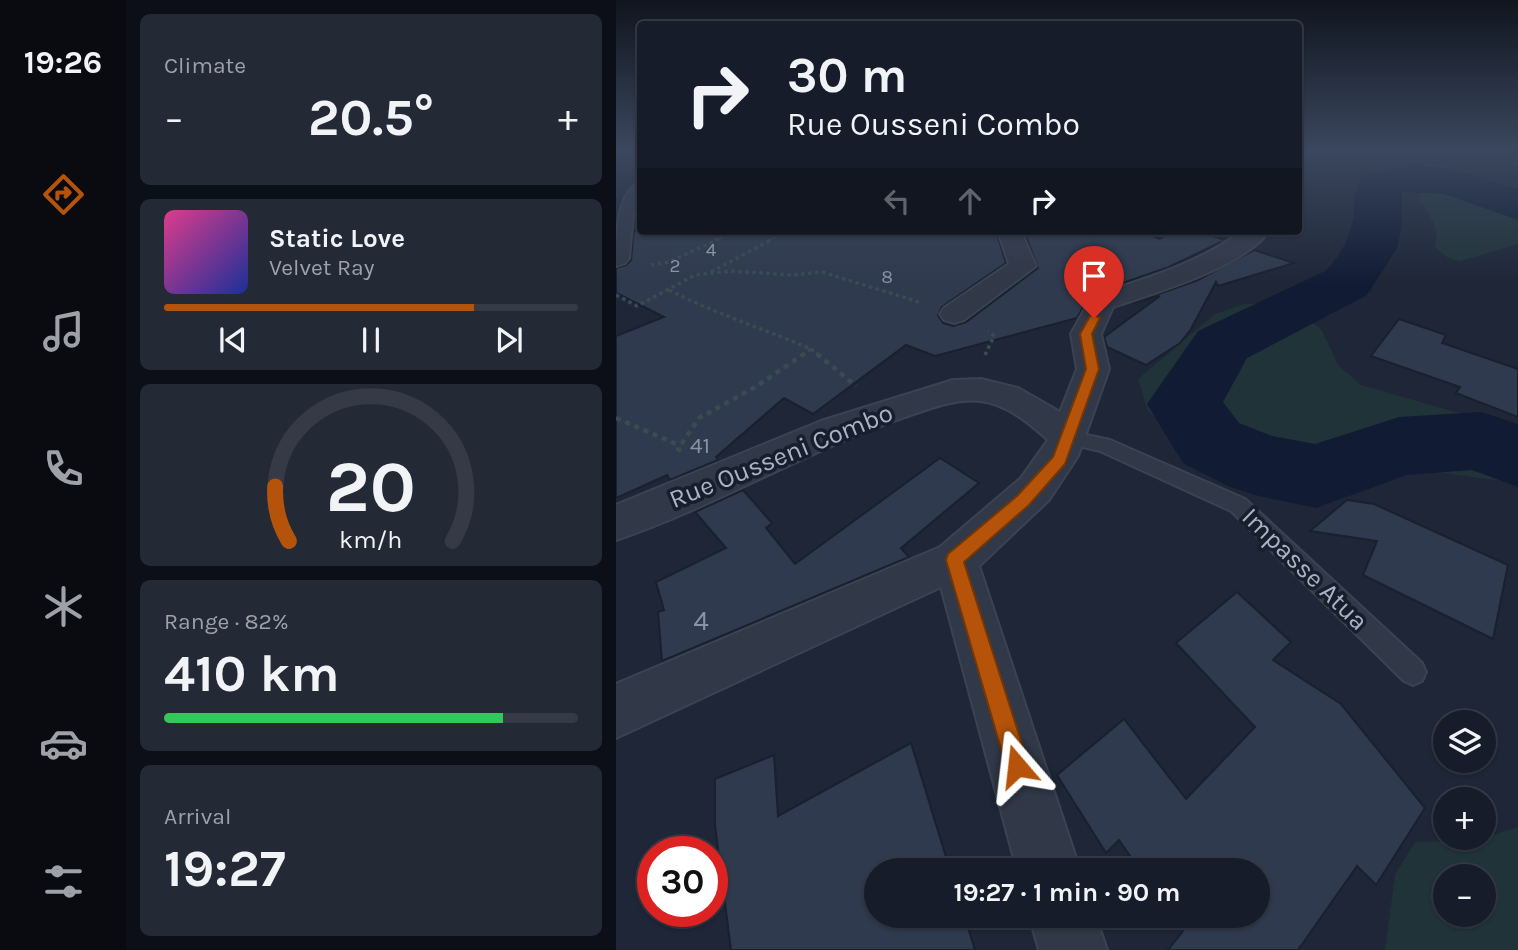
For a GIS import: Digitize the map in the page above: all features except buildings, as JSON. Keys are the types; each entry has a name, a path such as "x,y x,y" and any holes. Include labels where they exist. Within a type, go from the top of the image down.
{"street":[{"path":"616,258 622,214 635,195"},
{"path":"954,314 1023,266 1010,235"},
{"path":"616,711 955,560 1023,500 1060,460 1093,369 1086,334 1102,302 1177,276 1232,250 1251,235"},
{"name":"Rue Ousseni Combo","path":"616,523 865,416 953,390 985,390 1020,400 1036,409 1068,437"},
{"path":"955,560 1045,858"},
{"path":"1066,928 1073,950"}],"lane":[{"name":"Impasse Atua","path":"1068,437 1104,445 1238,505 1413,672"}],"path":[{"path":"642,267 668,262 726,235"},
{"path":"709,274 780,235"},
{"path":"616,295 636,306 700,273 764,271 806,276 822,272 975,321 994,336 971,389"},
{"path":"668,290 704,309 733,316 811,349 757,386 699,418 678,449 682,452 677,461"},
{"path":"616,418 681,446"}],"green space":[{"path":"1420,195 1511,195 1518,199 1518,244 1460,261 1448,258 1435,247 1435,228 1419,200"},
{"path":"1277,303 1300,313 1322,330 1338,365 1361,385 1518,430 1518,483 1300,454 1188,444 1148,411 1138,379 1215,314 1244,304"},
{"path":"1518,827 1518,950 1385,950 1395,875 1415,842 1433,841 1433,850 1496,850 1496,834"}],"waterway":[{"path":"1379,195 1377,226 1371,248 1346,283 1221,345 1184,404 1211,443 1259,465 1316,476 1399,446 1481,441 1518,457"},
{"path":"1491,195 1518,206"}],"route":[{"path":"1017,766 955,560 1023,500 1060,460 1093,369 1086,334 1094,318"}]}
